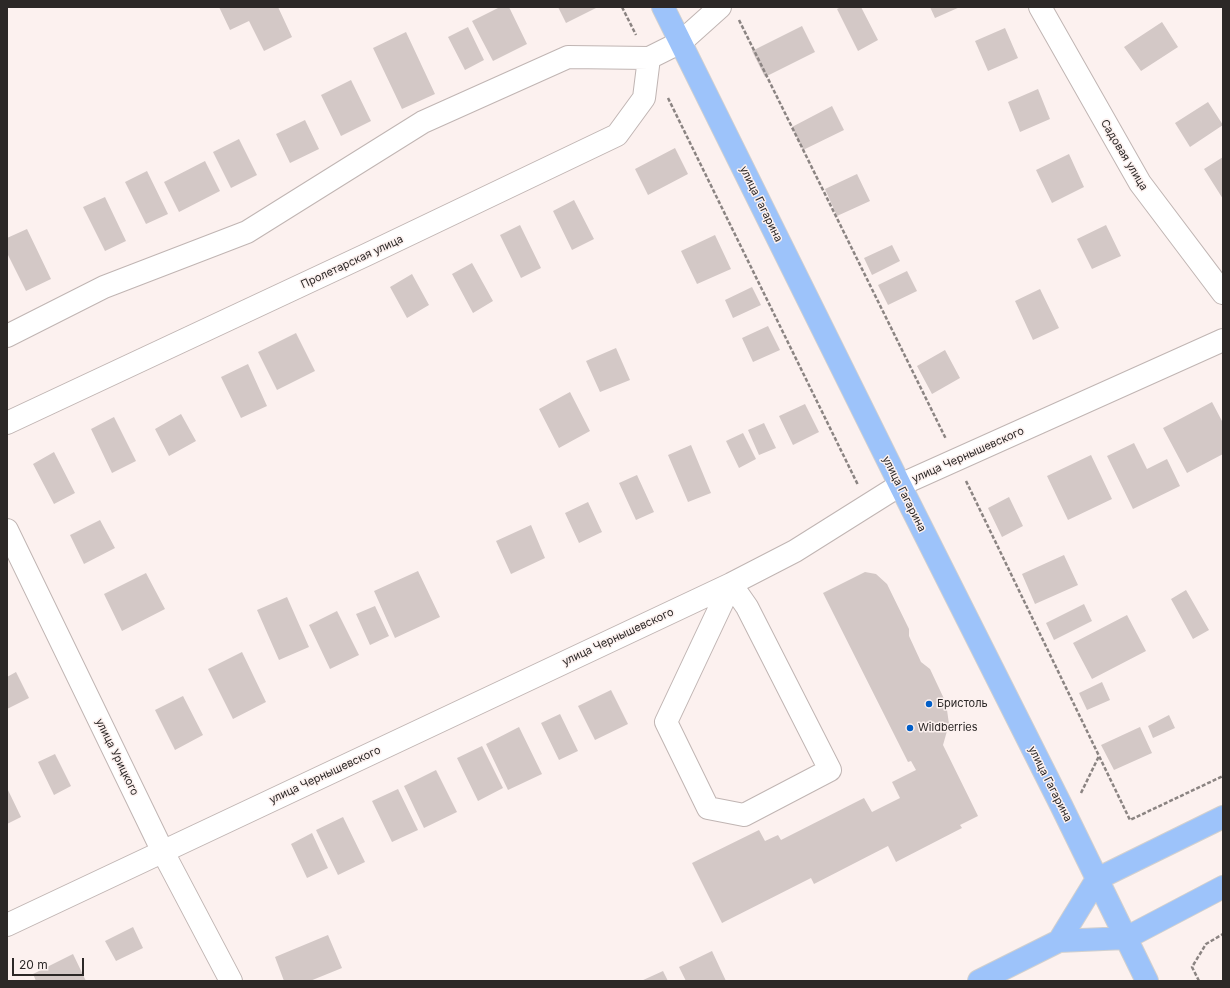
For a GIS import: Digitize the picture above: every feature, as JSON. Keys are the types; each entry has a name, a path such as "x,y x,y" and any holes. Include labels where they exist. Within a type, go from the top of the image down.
{"main road":[{"name":"улица Гагарина","path":"663,7 1147,981"},
{"path":"1059,941 1097,879 1223,817"},
{"path":"979,981 1059,941 1126,938 1223,887"}],"street":[{"name":"Садовая улица","path":"1040,7 1140,183 1223,293"},
{"path":"7,336 104,287 247,232 423,122 568,57 649,58 681,42 728,11"},
{"name":"Пролетарская улица","path":"7,423 360,258 616,136 644,98 649,58"},
{"name":"улица Чернышевского","path":"7,925 731,584 795,551 867,505 900,486 1223,340"},
{"name":"улица Урицкого","path":"7,530 163,852 231,981"},
{"path":"731,584 747,607 830,770 744,815 708,808 666,722 731,584"}],"path":[{"path":"622,7 649,58"},
{"path":"728,11 956,460 1130,820 1223,776"},
{"path":"666,93 867,505"},
{"path":"1080,795 1100,756"},
{"path":"1199,981 1192,967 1206,944 1223,934"}],"building":[{"path":"219,7 278,7 292,37 264,51 249,21 230,30"},
{"path":"500,7 509,7 527,44 493,61 472,21"},
{"path":"558,7 598,7 566,23"},
{"path":"841,7 861,7 878,40 858,51 837,9"},
{"path":"930,7 960,7 935,18"},
{"path":"1162,22 1178,47 1141,71 1124,47"},
{"path":"802,26 815,52 765,77 752,51"},
{"path":"468,27 484,60 465,70 448,37"},
{"path":"1005,28 1018,58 988,71 975,41"},
{"path":"406,32 435,94 402,109 373,48"},
{"path":"351,80 371,121 341,136 321,95"},
{"path":"1038,89 1050,119 1020,132 1008,102"},
{"path":"1208,102 1223,125 1190,147 1175,123"},
{"path":"832,106 844,130 803,150 792,127"},
{"path":"305,120 319,149 290,163 276,134"},
{"path":"239,139 257,175 231,188 213,152"},
{"path":"675,148 688,174 648,195 635,169"},
{"path":"1069,154 1084,187 1052,203 1036,170"},
{"path":"1223,157 1223,199 1204,169"},
{"path":"205,161 220,191 179,212 164,182"},
{"path":"147,171 168,214 146,224 125,182"},
{"path":"857,174 870,201 837,216 825,189"},
{"path":"105,197 126,241 105,251 83,207"},
{"path":"574,200 594,239 572,250 553,211"},
{"path":"520,225 541,268 521,278 500,235"},
{"path":"1106,225 1121,256 1092,269 1077,239"},
{"path":"27,229 51,279 26,291 7,253 7,238"},
{"path":"715,235 731,269 697,284 681,251"},
{"path":"892,245 900,261 872,275 864,258"},
{"path":"472,263 493,301 473,313 452,274"},
{"path":"907,271 917,291 888,305 878,285"},
{"path":"412,274 429,305 407,318 390,287"},
{"path":"752,287 761,305 733,318 725,300"},
{"path":"1040,289 1059,328 1033,340 1015,301"},
{"path":"768,326 780,350 753,362 742,338"},
{"path":"296,333 315,371 277,390 258,352"},
{"path":"616,348 630,380 600,392 586,361"},
{"path":"945,350 960,378 932,394 917,366"},
{"path":"248,364 267,406 241,418 221,377"},
{"path":"570,392 590,431 559,448 539,409"},
{"path":"1212,402 1223,423 1223,454 1187,473 1163,428"},
{"path":"805,404 819,432 793,445 779,416"},
{"path":"181,414 196,441 169,456 155,429"},
{"path":"114,417 136,461 112,473 91,429"},
{"path":"764,423 776,448 759,455 748,430"},
{"path":"743,433 756,459 739,468 726,441"},
{"path":"1134,443 1147,469 1167,459 1180,486 1133,509 1107,456"},
{"path":"691,445 711,493 688,502 668,455"},
{"path":"54,452 75,493 54,504 33,464"},
{"path":"1091,455 1112,499 1068,520 1047,476"},
{"path":"637,475 654,512 636,520 619,483"},
{"path":"1009,497 1023,526 1002,537 988,508"},
{"path":"588,502 602,532 579,543 565,513"},
{"path":"100,520 115,548 84,564 70,535"},
{"path":"531,525 545,558 511,574 496,541"},
{"path":"1064,555 1078,585 1035,604 1022,574"},
{"path":"418,571 440,617 395,638 374,591"},
{"path":"865,572 876,574 887,584 909,629 909,636 921,662 930,669 946,703 949,724 943,745 978,816 960,825 962,828 896,862 888,846 814,884 811,878 722,923 692,863 759,830 765,841 778,835 781,840 864,798 872,812 900,798 892,782 916,770 911,761 908,762 823,593"},
{"path":"146,573 165,609 122,631 104,594"},
{"path":"1186,590 1209,630 1193,639 1171,599"},
{"path":"287,597 309,647 279,660 257,610"},
{"path":"1084,604 1092,621 1054,640 1046,623"},
{"path":"375,606 389,636 370,645 356,614"},
{"path":"337,611 359,655 330,669 309,625"},
{"path":"1127,615 1146,651 1092,679 1073,643"},
{"path":"242,652 266,702 233,719 208,669"},
{"path":"16,672 29,698 7,709 7,677"},
{"path":"1102,682 1110,700 1087,710 1079,693"},
{"path":"611,690 628,724 595,740 578,706"},
{"path":"183,696 203,735 175,750 155,710"},
{"path":"560,714 578,751 559,760 541,723"},
{"path":"1169,715 1175,728 1153,738 1148,726"},
{"path":"519,727 542,774 508,790 486,744"},
{"path":"1140,727 1152,753 1114,770 1101,745"},
{"path":"482,746 503,788 478,801 457,758"},
{"path":"55,754 71,786 54,795 38,762"},
{"path":"436,770 457,812 424,828 404,786"},
{"path":"7,788 21,817 7,824"},
{"path":"398,789 418,830 392,842 372,801"},
{"path":"343,817 365,862 338,875 316,830"},
{"path":"312,833 328,868 307,878 291,844"},
{"path":"133,927 143,948 116,961 105,941"},
{"path":"328,935 342,968 310,981 284,981 275,957"},
{"path":"712,951 726,981 686,981 679,967"},
{"path":"73,954 86,981 36,981 33,974"},
{"path":"663,971 668,981 641,981"}],"place":[{"name":"Бристоль","path":"929,704"},
{"name":"Wildberries","path":"910,728"}]}
